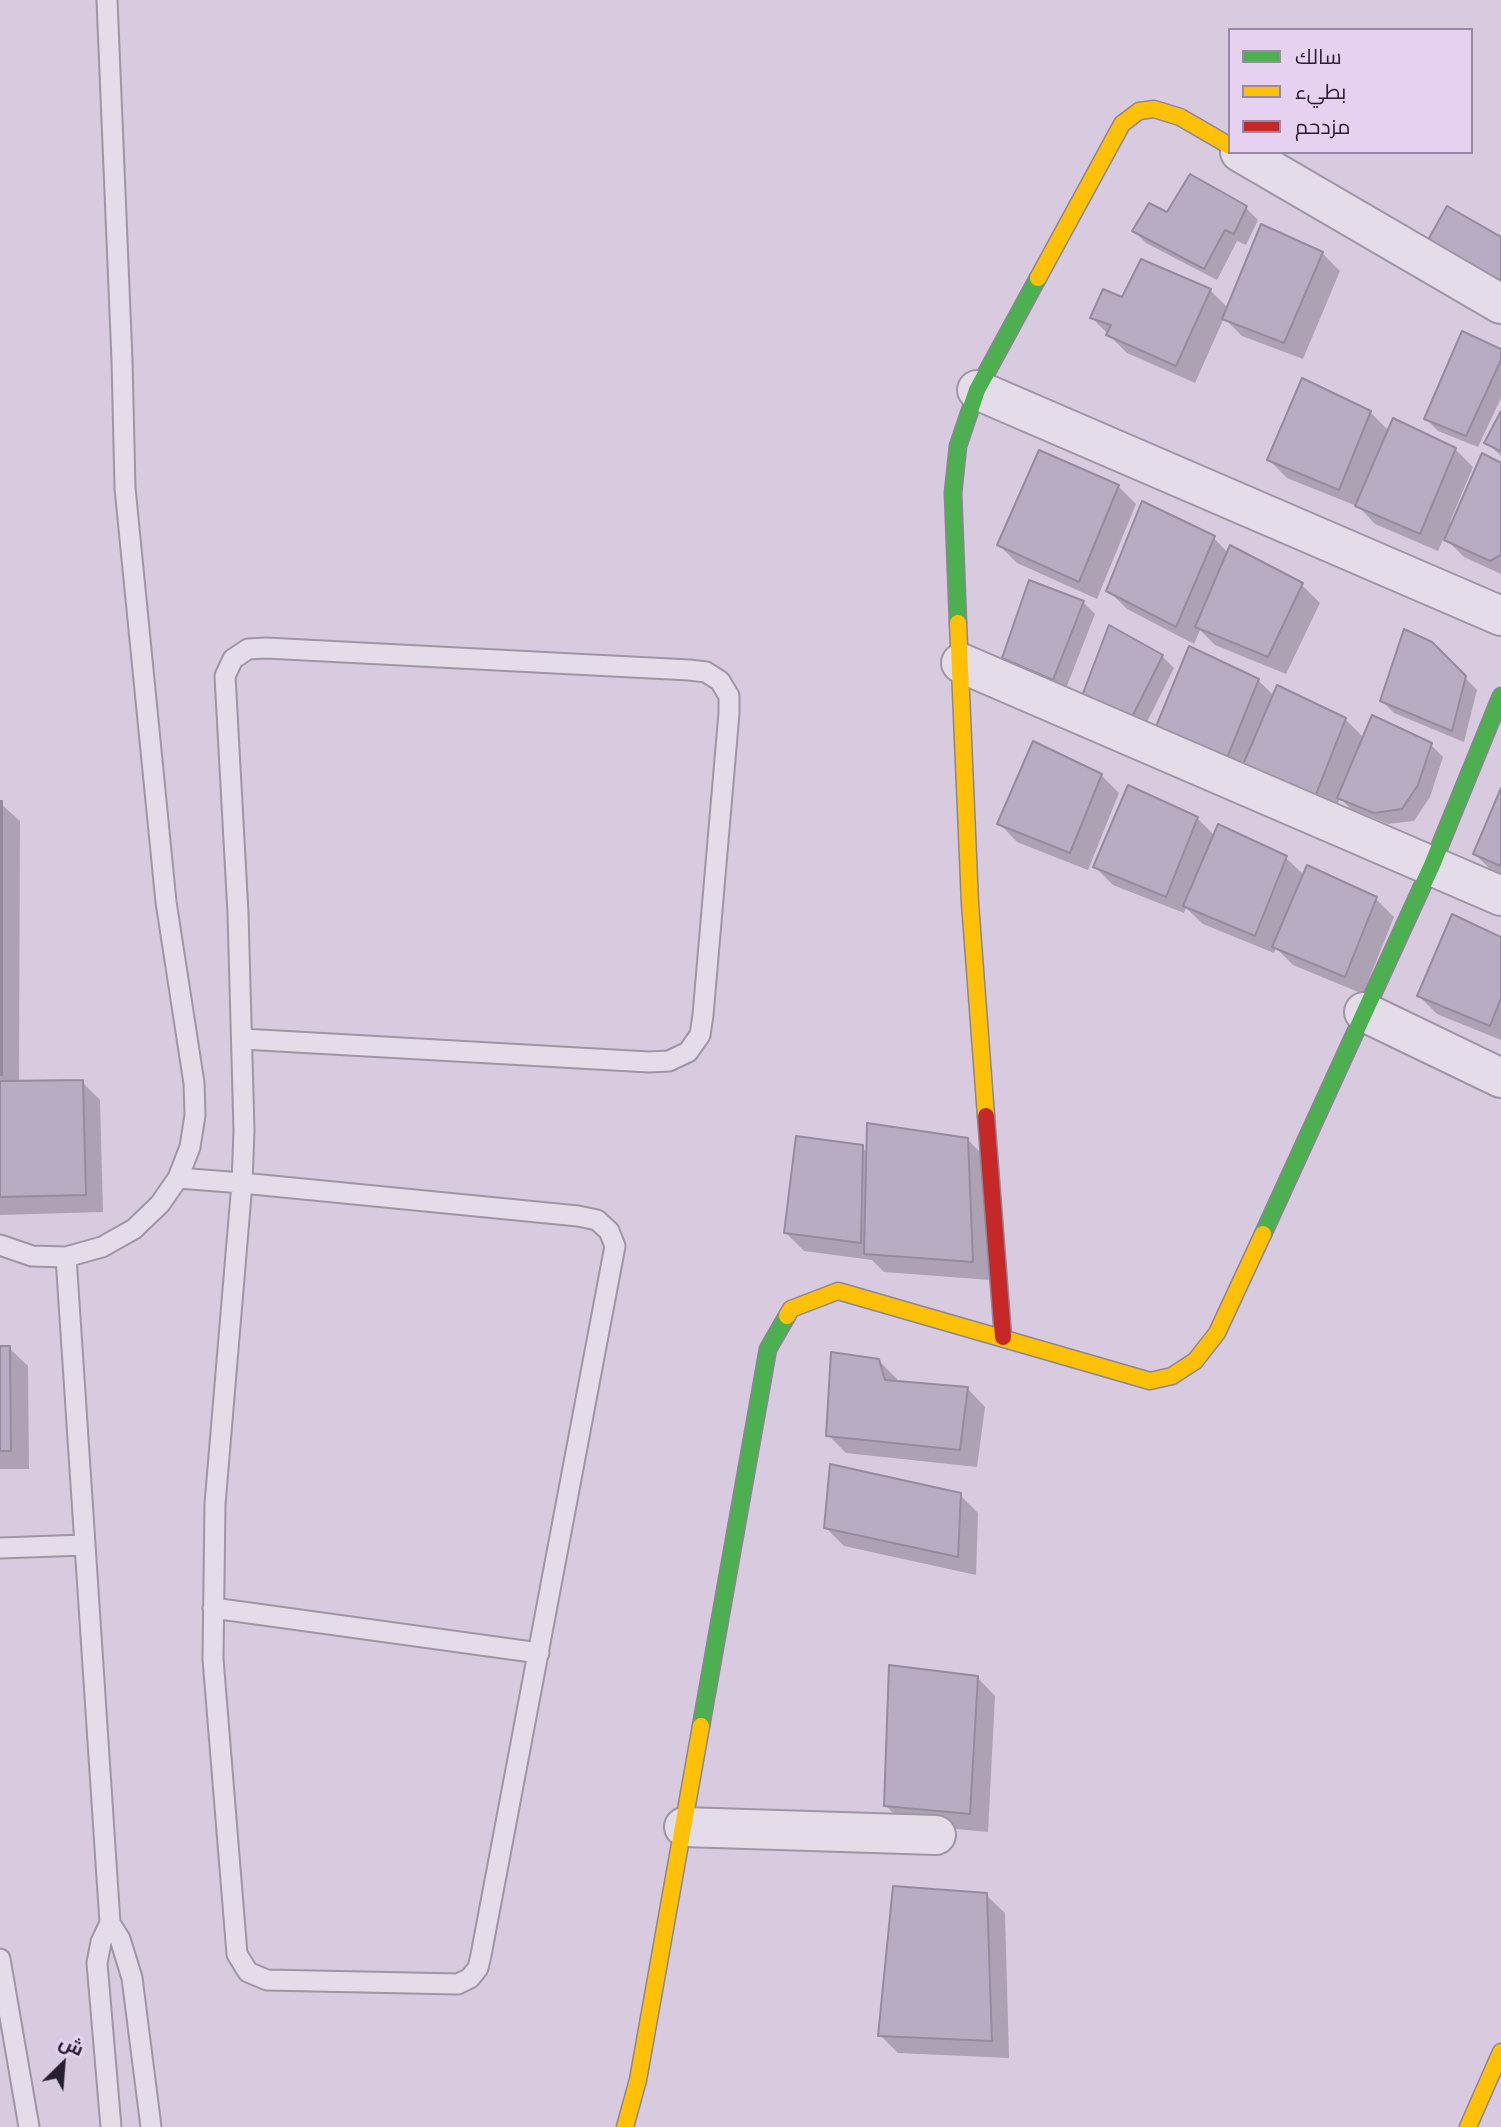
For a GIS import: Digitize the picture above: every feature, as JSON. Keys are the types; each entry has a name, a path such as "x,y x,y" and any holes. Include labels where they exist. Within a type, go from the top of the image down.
{"street":[{"path":"1003,1337 970,903 953,493 958,446 977,390 1122,124 1139,111 1154,109 1180,117 1228,145"},
{"path":"1243,154 1501,304"},
{"path":"977,390 1501,616"},
{"path":"961,663 1501,896"},
{"path":"625,2127 638,2080 768,1349 791,1309 838,1291 1150,1381 1172,1376 1195,1361 1217,1333 1432,865 1501,696"},
{"path":"1364,1012 1501,1078"},
{"path":"684,1827 936,1835"},
{"path":"1468,2127 1501,2052"}],"lane":[{"path":"0,1245 32,1256 66,1257 102,1247 134,1229 160,1204 178,1178 190,1147 195,1115 194,1083 166,902 125,488 122,346 107,0"},
{"path":"178,1178 242,1183 578,1216 597,1220 609,1231 615,1246 481,1955 478,1968 470,1978 458,1984 267,1980 248,1972 237,1954 213,1659 215,1504 242,1183 244,1119 243,1039 225,676 233,659 248,649 266,648 706,671 720,681 729,696 729,713 703,1015 700,1035 688,1052 670,1061 649,1062 243,1039"},
{"path":"66,1257 110,1923 124,1949 132,1978 151,2127"},
{"path":"0,1548 85,1545"},
{"path":"213,1608 539,1653"},
{"path":"110,1923 101,1942 97,1964 111,2127"},
{"path":"0,1959 29,2127"},
{"path":"0,2071 21,2079"}],"building":[{"path":"1190,174 1247,206 1234,234 1225,230 1204,269 1132,231 1149,203 1167,212"},
{"path":"1447,206 1501,237 1501,277 1497,288 1424,247"},
{"path":"1261,224 1323,252 1284,343 1222,319"},
{"path":"1141,259 1211,289 1176,366 1106,335 1111,325 1090,318 1103,289 1122,297"},
{"path":"1462,331 1501,349 1501,360 1466,436 1424,419"},
{"path":"1302,378 1371,411 1339,490 1267,460"},
{"path":"1501,411 1501,451 1484,443"},
{"path":"1393,418 1456,448 1420,534 1355,506"},
{"path":"1039,450 1119,485 1079,582 997,545"},
{"path":"1482,453 1501,463 1501,555 1490,561 1444,540"},
{"path":"1142,501 1215,536 1176,627 1106,591"},
{"path":"1230,545 1303,583 1268,657 1195,627"},
{"path":"1029,580 1084,601 1053,680 1002,658"},
{"path":"1109,625 1163,655 1130,721 1080,701"},
{"path":"1404,629 1432,642 1466,676 1452,731 1380,701"},
{"path":"1189,646 1259,679 1227,758 1155,729"},
{"path":"1277,685 1346,718 1315,797 1242,767"},
{"path":"1372,715 1432,743 1418,785 1402,809 1374,813 1337,798"},
{"path":"1033,741 1102,774 1070,853 997,824"},
{"path":"1128,785 1198,817 1166,897 1093,867"},
{"path":"1501,788 1501,866 1473,854"},
{"path":"2,801 2,1075 0,1075"},
{"path":"1218,824 1287,856 1255,936 1183,906"},
{"path":"1307,865 1377,897 1345,977 1272,947"},
{"path":"1452,914 1501,937 1501,998 1490,1026 1417,996"},
{"path":"83,1080 86,1195 0,1197 0,1081"},
{"path":"867,1123 968,1138 973,1262 864,1254"},
{"path":"796,1136 863,1145 861,1243 784,1233"},
{"path":"0,1346 10,1346 11,1451 0,1451"},
{"path":"831,1352 879,1359 885,1380 968,1387 960,1450 826,1436"},
{"path":"830,1464 961,1493 958,1557 824,1528"},
{"path":"889,1665 978,1676 970,1814 884,1806"},
{"path":"893,1886 987,1893 992,2041 878,2036"}],"traffic: fast":[{"path":"958,623 953,493 958,446 977,390 1038,278"},
{"path":"1263,1234 1432,865 1501,696"},
{"path":"701,1726 768,1349 787,1316"}],"traffic: slow":[{"path":"1038,278 1122,124 1139,111 1154,109 1180,117 1228,145"},
{"path":"958,623 970,903 986,1116"},
{"path":"787,1316 791,1309 838,1291 1150,1381 1172,1376 1195,1361 1217,1333 1263,1234"},
{"path":"625,2127 638,2080 701,1726"},
{"path":"1468,2127 1501,2052"}],"traffic: jam":[{"path":"986,1116 1003,1337"}]}
